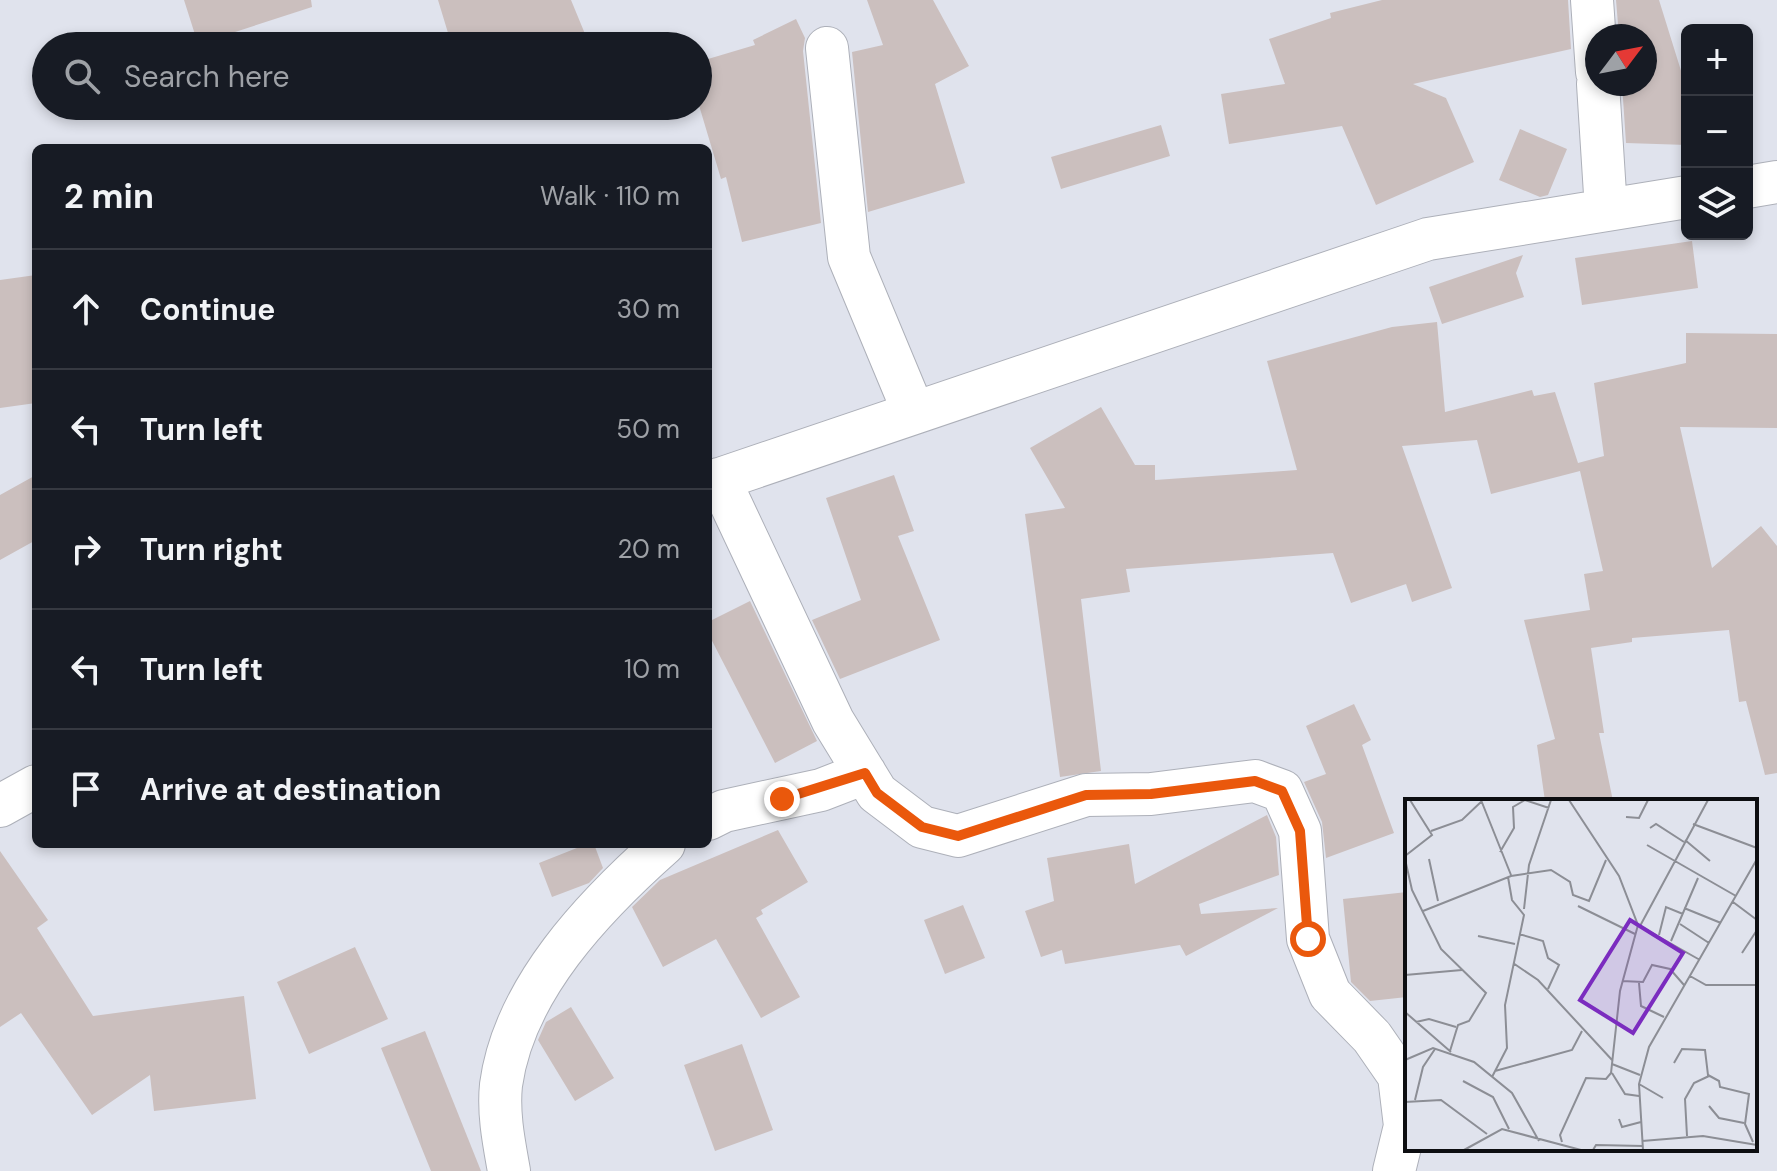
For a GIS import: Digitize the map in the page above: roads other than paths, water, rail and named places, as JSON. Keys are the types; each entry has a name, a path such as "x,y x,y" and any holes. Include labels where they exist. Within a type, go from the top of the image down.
{"street":[{"path":"1592,0 1594,24"},
{"path":"827,48 849,257 914,413"},
{"path":"1599,96 1606,210"},
{"path":"1753,186 1777,182"},
{"path":"1394,1171 1405,1126 1399,1076 1372,1037 1330,994 1308,939 1300,831 1282,791 1255,781 1151,794 1086,795 958,836 922,827 877,793 833,721 713,481 1428,239 1681,198"},
{"path":"712,817 724,811 821,790 865,773"},
{"path":"0,806 32,788"},
{"path":"509,1171 502,1131 501,1087 513,1034 536,987 628,876 660,848"}]}
